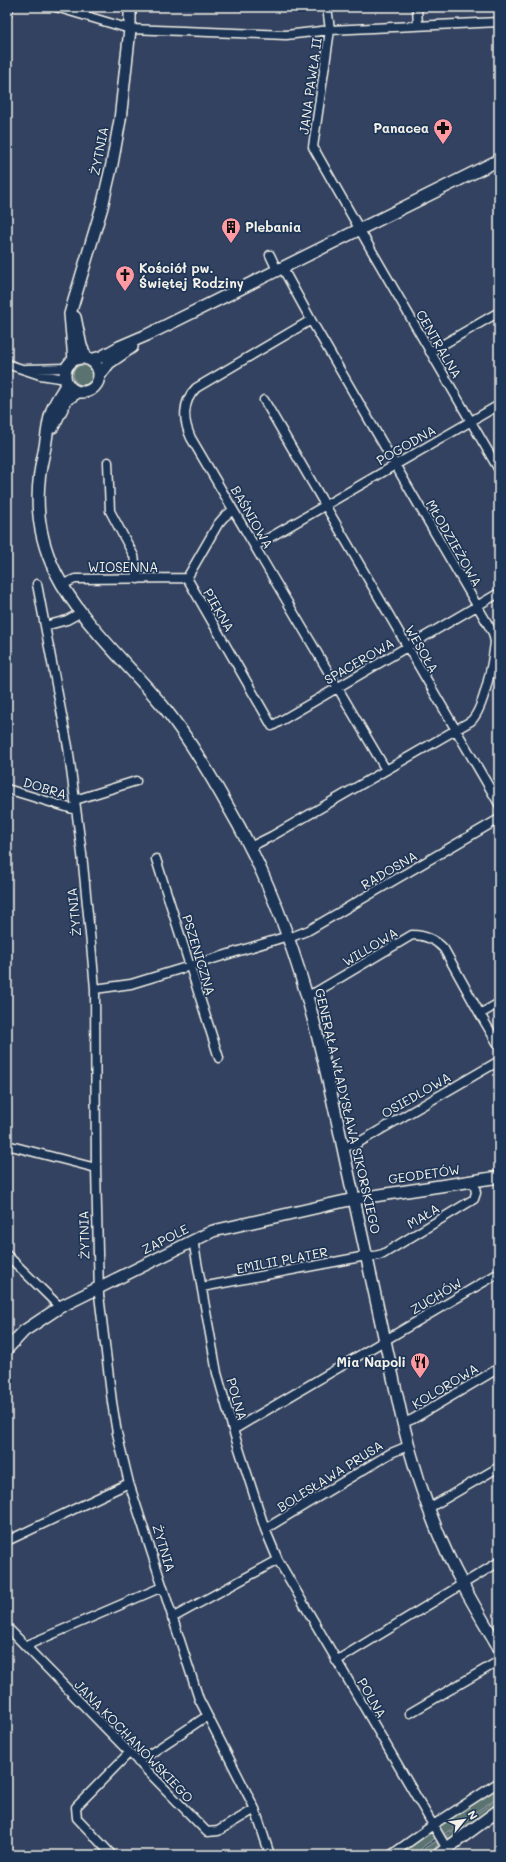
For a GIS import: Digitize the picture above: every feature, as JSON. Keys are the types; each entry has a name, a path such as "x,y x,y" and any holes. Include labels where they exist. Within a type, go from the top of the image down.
{"street":[{"path":"7,14 9,7"},
{"path":"56,7 130,29 286,36 330,30 499,22"},
{"name":"ŻYTNIA","path":"68,373 69,320 71,308 102,207 120,120 130,29 130,7"},
{"name":"JANA PAWŁA II","path":"327,7 330,30 314,147 359,229"},
{"path":"417,7 418,26"},
{"path":"7,364 40,375 68,373 89,359 101,358 120,346 147,335 279,268 499,160"},
{"name":"CENTRALNA","path":"359,229 499,470"},
{"name":"MŁODZIEŻOWA","path":"250,847 272,836 471,721 480,710 495,646 493,633 477,605 311,320 270,255"},
{"name":"ŻYTNIA","path":"75,297 76,323 81,346 89,359"},
{"path":"430,352 499,312"},
{"name":"BAŚNIOWA","path":"311,320 203,383 193,391 188,400 185,417 189,434 386,770"},
{"path":"68,373 78,392 88,392 97,385 100,375 109,362 147,335"},
{"path":"89,359 97,366 100,375"},
{"name":"GENERAŁA WŁADYSŁAWA SIKORSKIEGO","path":"68,373 52,410 38,478 38,517 49,560 61,585 80,613 170,715 216,786 250,847 289,937 308,995 320,1039 408,1446 428,1508 462,1584 499,1648"},
{"name":"GENERAŁA WŁADYSŁAWA SIKORSKIEGO","path":"46,440 66,400 78,392"},
{"path":"264,400 325,505"},
{"name":"POGODNA","path":"255,546 499,405"},
{"path":"108,462 110,511 134,556 138,580"},
{"name":"WESOŁA","path":"325,505 499,804"},
{"path":"187,578 218,524 224,516 233,510"},
{"name":"WIOSENNA","path":"61,585 75,579 138,580 187,578"},
{"name":"PIĘKNA","path":"187,578 272,726"},
{"name":"ŻYTNIA","path":"37,584 61,709 75,800 87,899 95,989 96,1168 99,1288 112,1402 129,1482 199,1699 255,1809 270,1855"},
{"name":"SPACEROWA","path":"272,726 499,593"},
{"path":"45,626 68,620 80,613"},
{"path":"75,800 136,781"},
{"name":"DOBRA","path":"7,789 76,810"},
{"name":"RADOSNA","path":"95,989 130,984 191,967 309,930 499,819"},
{"name":"PSZENICZNA","path":"156,859 219,1058"},
{"name":"WILLOWA","path":"308,995 316,992 412,935 421,935 439,944 444,949 480,1014"},
{"path":"499,1003 480,1014 499,1046"},
{"name":"OSIEDLOWA","path":"343,1147 356,1144 499,1061"},
{"path":"7,1145 96,1168"},
{"name":"GEODETÓW","path":"354,1199 499,1178"},
{"name":"MAŁA","path":"366,1257 383,1254 474,1199 476,1193 474,1181"},
{"name":"ZAPOLE","path":"7,1349 24,1331 60,1307 193,1240 226,1227 354,1199"},
{"name":"POLNA","path":"193,1240 217,1373 233,1430 265,1529 278,1560 432,1825 447,1854"},
{"path":"7,1254 60,1307"},
{"name":"EMILII PLATER","path":"202,1287 366,1257"},
{"name":"ZUCHÓW","path":"233,1430 499,1273"},
{"name":"KOLOROWA","path":"403,1423 413,1419 499,1368"},
{"name":"BOLESŁAWA PRUSA","path":"265,1529 391,1452 408,1446"},
{"path":"428,1508 499,1467"},
{"path":"7,1541 129,1482"},
{"path":"172,1618 278,1560"},
{"path":"336,1661 499,1562"},
{"path":"26,1646 162,1587"},
{"name":"JANA KOCHANOWSKIEGO","path":"7,1627 207,1832 218,1831 255,1809"},
{"path":"410,1713 499,1660"},
{"path":"138,1762 207,1716"},
{"path":"112,1855 77,1818 76,1807 129,1753"},
{"path":"391,1855 432,1825 499,1782"},
{"path":"447,1854 499,1810"},
{"path":"447,1854 499,1818"}],"green space":[{"path":"79,365 87,365 93,371 93,379 87,385 79,385 73,379 73,371"},
{"path":"499,1786 499,1796 443,1835 440,1831 441,1824"},
{"path":"499,1798 499,1808 476,1820 453,1837 448,1838 445,1836"},
{"path":"427,1833 433,1834 436,1838 425,1845 416,1855 397,1855"},
{"path":"437,1841 438,1844 433,1851 425,1855 419,1855 426,1847"}],"place":[{"name":"Panacea","path":"443,145"},
{"name":"Plebania","path":"231,244"},
{"name":"Kościół pw. Świętej Rodziny","path":"125,292"},
{"name":"Mia Napoli","path":"420,1379"}]}
